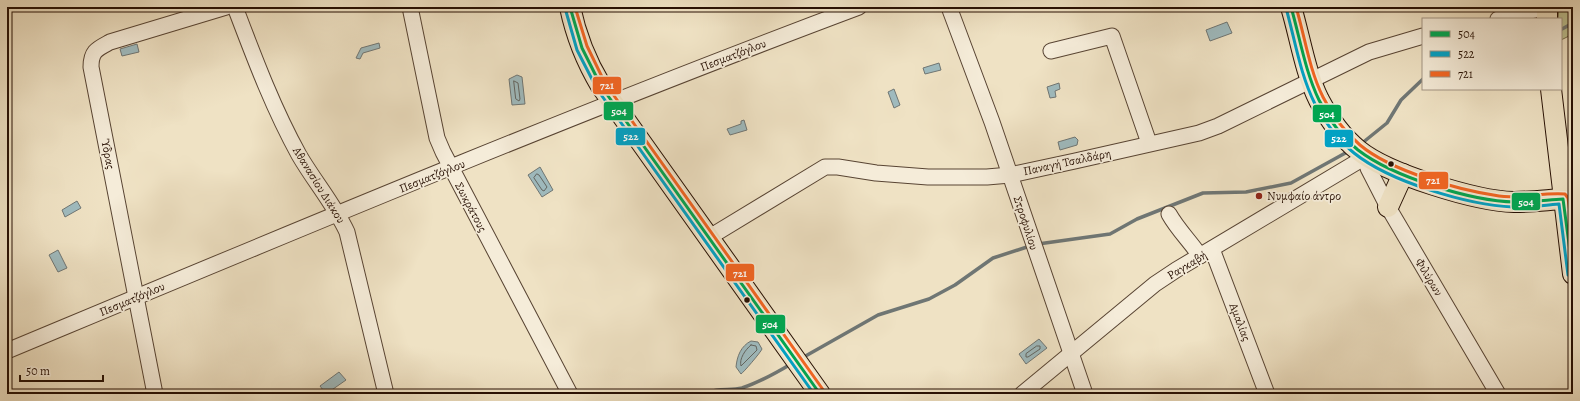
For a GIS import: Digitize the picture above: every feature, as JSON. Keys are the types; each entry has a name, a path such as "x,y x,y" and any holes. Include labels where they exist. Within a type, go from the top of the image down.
{"main road":[{"path":"570,7 577,36 585,56 592,71 612,103 820,394"},
{"path":"1291,7 1311,81 1329,116 1350,143 1366,156 1403,174 1472,196 1515,202 1563,198"},
{"path":"1547,7 1547,18"},
{"path":"1550,90 1573,274"},
{"path":"1388,207 1403,174"}],"street":[{"name":"Ύδρας","path":"155,394 91,67 91,56 97,49 110,42 226,7"},
{"name":"Αθανασίου Διάκου","path":"235,7 269,94 285,128 300,156 338,213 347,232 355,260 386,394"},
{"name":"Σωκράτους","path":"410,7 437,138 450,168 570,394"},
{"name":"Πεσματζόγλου","path":"7,351 338,213 612,103 859,7"},
{"name":"Στροφυλίου","path":"949,7 1010,175 1085,394"},
{"path":"1502,18 1547,7"},
{"path":"1051,51 1112,36 1150,143"},
{"name":"Παναγή Τσαλδάρη","path":"708,238 825,167 838,167 876,173 928,177 987,177 1010,175 1075,161 1199,133 1218,126 1370,52 1422,36"},
{"name":"Φιλύρων","path":"1366,156 1368,168 1388,207 1498,394"},
{"name":"Ραγκαβή","path":"1022,394 1155,284 1366,156"},
{"name":"Αμαλίας","path":"1169,214 1180,233 1206,253 1268,394"}],"green space":[{"path":"1559,7 1573,7 1573,34 1562,40 1562,18 1558,18"}],"water":[{"path":"1227,22 1232,33 1210,41 1206,30"},
{"path":"379,43 380,48 363,53 360,59 356,58 361,48"},
{"path":"137,44 139,52 122,56 120,49"},
{"path":"939,63 941,70 925,74 923,68"},
{"path":"517,75 522,77 525,104 512,105 509,79"},
{"path":"1059,83 1060,89 1055,91 1056,97 1050,98 1047,87"},
{"path":"894,89 900,105 894,108 888,92"},
{"path":"744,120 747,130 730,135 727,129 741,124 741,121"},
{"path":"1075,137 1078,140 1077,145 1060,150 1058,142"},
{"path":"540,167 553,190 542,197 528,175"},
{"path":"77,201 81,208 65,217 62,210"},
{"path":"58,250 67,268 58,272 49,255"},
{"path":"1039,339 1047,348 1026,364 1019,354"},
{"path":"751,341 758,342 762,349 741,374 736,367 737,359 742,349"},
{"path":"339,372 346,380 326,394 320,386"}],"waterway":[{"path":"1562,29 1573,23"},
{"path":"1361,144 1387,123 1401,100 1422,80"},
{"path":"1038,244 1110,234 1137,219 1203,193 1246,192 1291,183 1349,151"},
{"path":"802,358 878,315 929,299 955,285 993,258 1030,246"},
{"path":"705,394 719,390 742,388 768,377 791,364"}],"transit line":[{"name":"504","path":"570,7 582,48 601,86 820,394"},
{"name":"721","path":"575,7 587,46 605,83 824,391"},
{"name":"504","path":"1291,7 1306,66 1314,89 1327,114 1352,145 1373,160 1391,169 1433,186 1455,192 1497,201 1515,202 1563,199 1573,274"},
{"name":"721","path":"1296,7 1314,75 1323,97 1339,123 1360,145 1389,163 1407,171 1464,189 1507,197 1565,194 1568,198 1573,236"},
{"name":"522","path":"565,8 577,50 597,89 814,394"},
{"name":"522","path":"1286,8 1305,81 1310,93 1328,124 1337,137 1348,148 1369,164 1388,173 1408,182 1452,197 1474,202 1513,207 1559,204 1568,275"}],"place":[{"name":"Νυμφαίο άντρο","path":"1259,196"}]}
